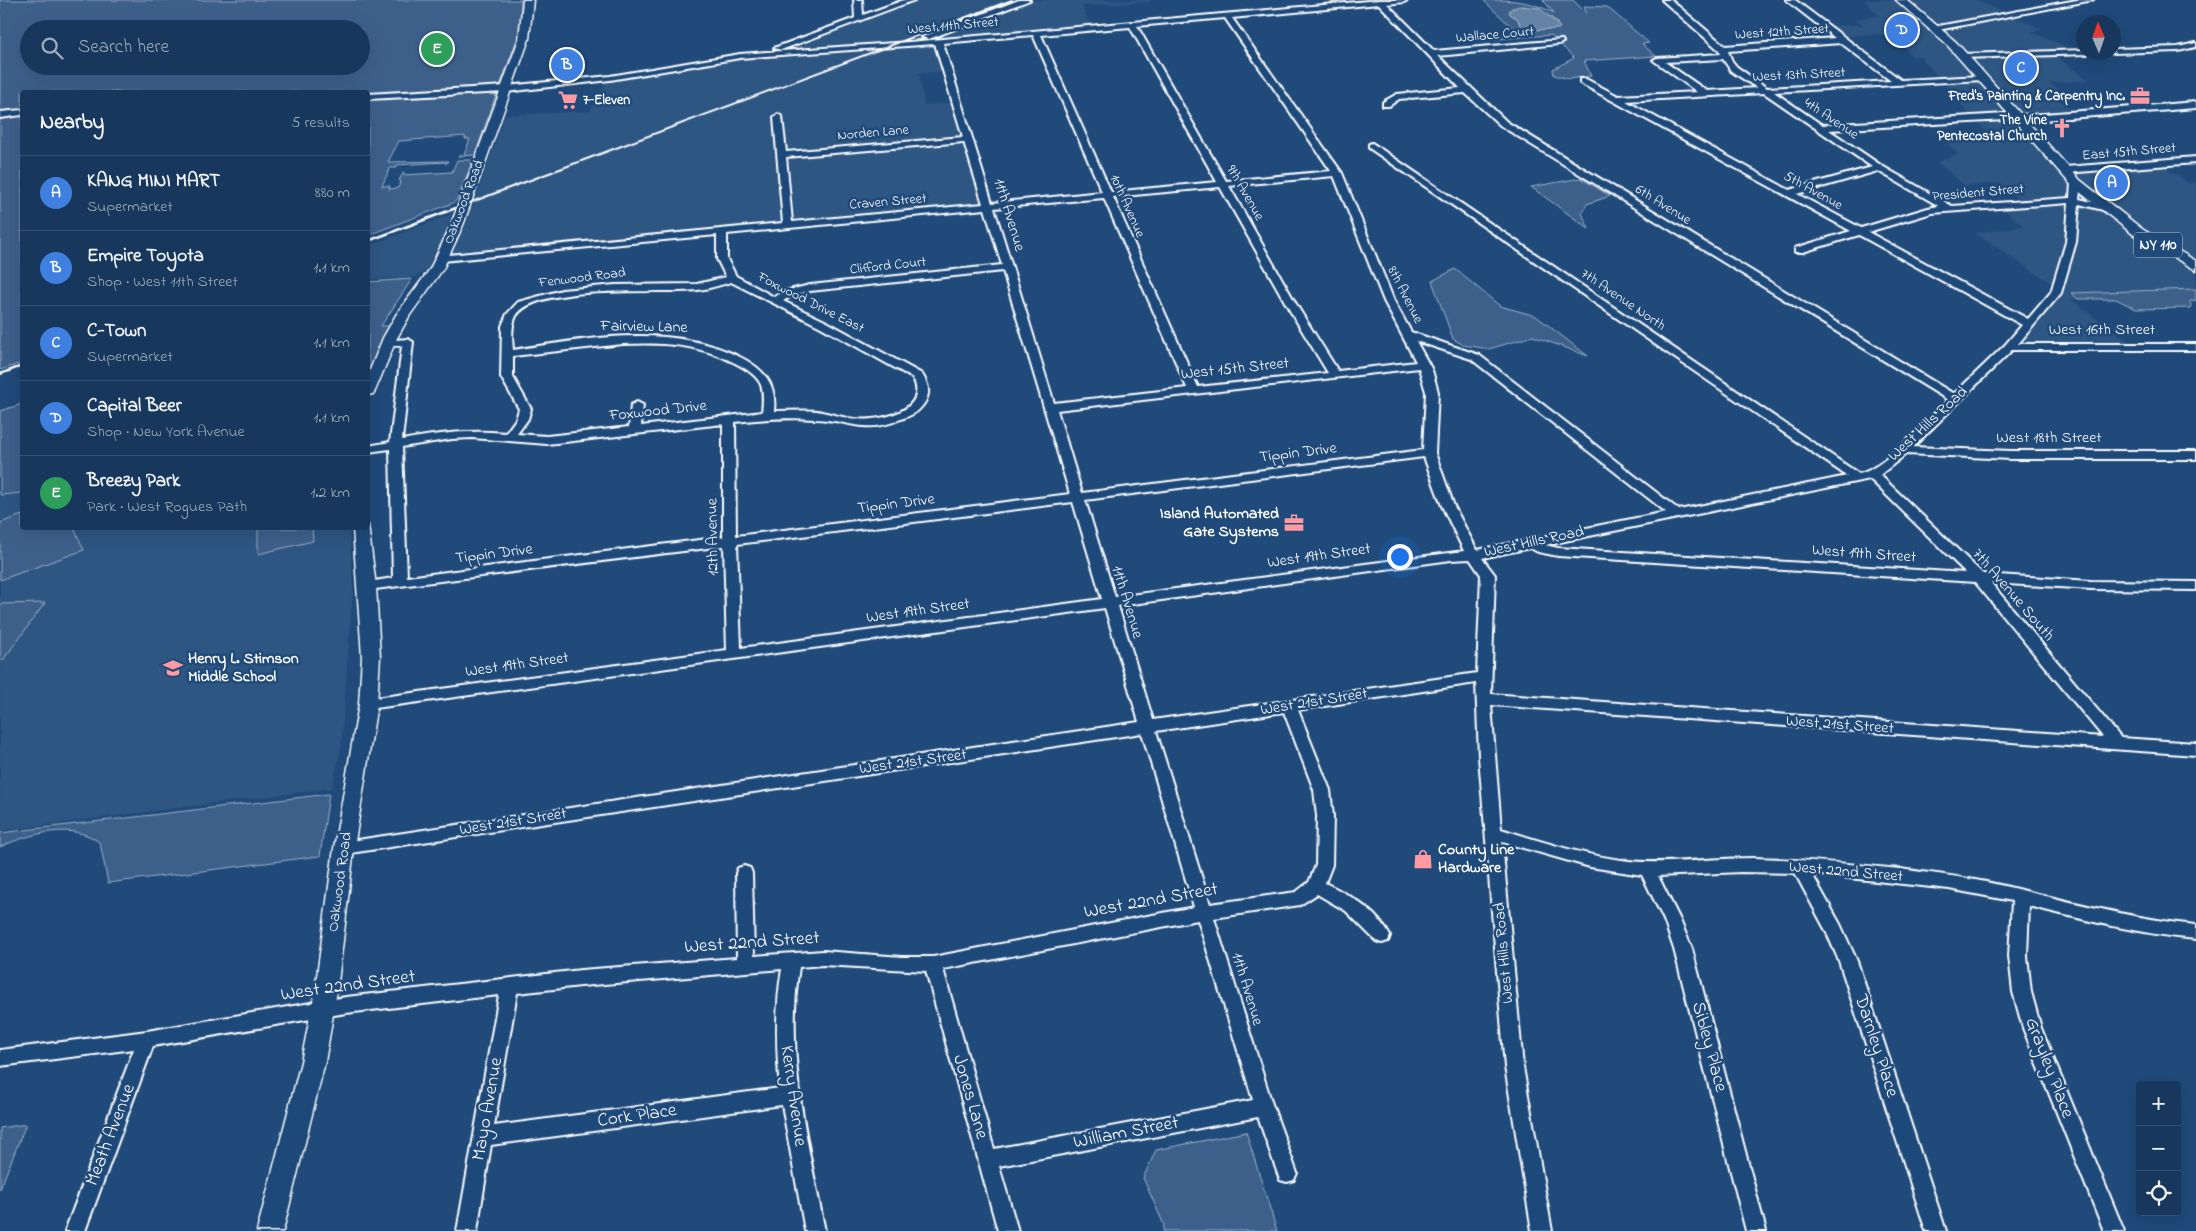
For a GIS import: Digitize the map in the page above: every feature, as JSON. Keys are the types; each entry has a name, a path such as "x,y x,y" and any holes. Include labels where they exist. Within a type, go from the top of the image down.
{"main road":[{"name":"Oakwood Road","path":"370,386 387,343 403,315 442,258 457,225 527,30 528,0"},
{"name":"NY 110","path":"1901,0 1962,56 2076,183 2148,240 2196,266"},
{"name":"Oakwood Road","path":"270,1231 308,1086 323,1009 344,848 368,704 371,657 361,530"}],"street":[{"path":"858,0 858,19"},
{"path":"760,54 911,0"},
{"path":"909,44 1026,0"},
{"name":"West 11th Street","path":"370,96 506,89 610,78 760,54 909,44 1404,0"},
{"name":"4th Avenue","path":"1666,0 1724,52 1734,69 1879,168 1949,208"},
{"path":"1790,0 1899,83"},
{"path":"1933,29 2090,0"},
{"name":"6th Avenue","path":"1381,2 1467,90 1504,124 1955,399"},
{"name":"8th Avenue","path":"1227,16 1337,173 1389,301 1409,335 1475,356 1675,513"},
{"name":"9th Avenue","path":"1132,24 1335,375"},
{"name":"10th Avenue","path":"1036,32 1194,390"},
{"name":"West 12th Street","path":"1705,94 1657,60 1843,40"},
{"name":"11th Avenue","path":"938,41 1264,1107 1287,1173"},
{"name":"Wallace Court","path":"1432,54 1559,42"},
{"path":"2121,51 2178,49 2196,45"},
{"path":"1962,56 2076,52"},
{"name":"West 13th Street","path":"1617,99 1982,78"},
{"name":"5th Avenue","path":"1583,81 2029,324"},
{"path":"1386,104 1396,97 1467,90"},
{"path":"1820,128 2196,105"},
{"path":"0,114 20,113"},
{"path":"778,117 788,226"},
{"name":"Norden Lane","path":"780,155 968,139"},
{"name":"7th Avenue North","path":"1372,146 1856,478"},
{"name":"East 15th Street","path":"2065,170 2196,160"},
{"path":"1788,193 1879,168"},
{"name":"Craven Street","path":"442,258 1337,173"},
{"name":"West Hills Road","path":"1542,1231 1514,1067 1494,833 1483,677 1488,575 1474,555 1675,513 1873,475 1903,450 2009,347 2056,293 2071,242 2076,183"},
{"name":"President Street","path":"1799,250 1930,210 2074,201 2104,206"},
{"name":"Foxwood Drive East","path":"722,232 722,259 732,278 750,290 823,324 918,376"},
{"name":"Clifford Court","path":"774,301 789,293 810,288 1006,268"},
{"name":"Fenwood Road","path":"509,437 522,419 524,409 507,377 506,326 512,314 522,304 562,293 615,288 697,287 717,284 732,278"},
{"path":"1409,335 1424,364 1432,392 1429,453 1448,506 1467,546 1474,555"},
{"name":"Fairview Lane","path":"507,354 584,342 665,340 705,346 738,360 763,377 769,386 768,415"},
{"path":"387,343 408,342 396,444 400,582"},
{"name":"West 16th Street","path":"2009,347 2196,347"},
{"name":"West 15th Street","path":"1049,407 1424,364"},
{"name":"Foxwood Drive","path":"370,449 472,434 547,440 768,415 817,415 856,423 884,422 911,411 918,404 923,396 923,386 918,376"},
{"path":"635,430 637,405"},
{"name":"12th Avenue","path":"729,420 730,541 734,653"},
{"name":"West 18th Street","path":"1903,450 2011,454 2196,454"},
{"name":"Tippin Drive","path":"367,586 1429,453"},
{"name":"7th Avenue South","path":"1873,475 1979,578 2118,745"},
{"name":"West 19th Street","path":"1531,543 1543,549 1558,552 2091,585 2196,586"},
{"name":"West 19th Street","path":"368,704 1451,556 1474,555"},
{"name":"West 21st Street","path":"344,848 1483,677"},
{"name":"West 21st Street","path":"1484,699 2196,749"},
{"path":"1289,706 1322,790 1325,816 1324,865 1316,886 1349,902 1360,911 1382,936"},
{"name":"West 22nd Street","path":"1494,833 1603,863 1647,869 1752,865 1800,867 1951,882 2157,929 2196,932"},
{"name":"Darnley Place","path":"1800,867 1834,929 1848,961 1936,1231"},
{"name":"Sibley Place","path":"1647,869 1672,920 1683,949 1756,1231"},
{"path":"744,873 746,963"},
{"name":"West 22nd Street","path":"0,1058 147,1039 323,1009 581,978 823,958 902,964 933,964 1205,912 1300,898 1316,886"},
{"name":"Grayley Place","path":"2021,897 2018,956 2022,992 2032,1028 2114,1231"},
{"name":"Kerry Avenue","path":"792,960 786,1000 785,1032 790,1095 815,1231"},
{"name":"Jones Lane","path":"933,964 1008,1231"},
{"name":"Mayo Avenue","path":"467,1231 509,987"},
{"name":"Meath Avenue","path":"75,1231 147,1039"},
{"name":"Cork Place","path":"482,1137 790,1095"},
{"name":"William Street","path":"988,1159 1264,1107"}],"shaded area":[{"path":"0,0 521,0 520,31 499,88 370,94 370,90 20,90 20,112 0,113"},
{"path":"915,0 1150,0 1151,2 1082,6 1090,26 932,40 942,72 919,73 924,105 951,103 982,205 461,254 415,277 370,280 370,245 473,206 505,115 590,111 607,81 758,56"},
{"path":"1483,0 1520,2 1536,5 1554,13 1543,0 1573,0 1586,13 1584,6 1607,7 1649,43 1642,44 1656,56 1584,61 1591,76 1569,79 1554,75 1553,69 1574,58 1551,35 1482,40 1471,39 1518,33","holes":["1525,6 1551,17 1558,24 1519,23 1518,19 1510,14 1512,8"]},
{"path":"1864,0 1976,0 2042,29 2031,32 2076,51 2051,53 2089,80 2050,83 2072,98 2057,99 2077,113 2015,116 2062,170 2156,162 2189,183 2196,183 2196,289 2072,293 2078,299 2070,299 2133,345 2013,345 2060,289 1974,233 2023,226 2000,205 2023,203 2000,183 1965,186 1937,162 1958,154 1947,143 1992,137 1957,99 1961,98 1945,85 1920,56 1913,56 1894,37 1877,34 1843,36 1831,26 1863,25 1855,19 1880,16"},
{"path":"1519,6 1540,8 1560,27 1559,29 1532,30 1521,28 1518,19 1510,14 1509,10"},
{"path":"485,92 496,95 475,155 458,156 464,155 470,139 465,139 465,136 399,141 388,162 448,161 446,164 445,162 397,165 396,168 390,168 382,186 390,186 389,189 398,188 401,181 399,180 404,172 404,175 452,172 457,160 473,160 457,200 370,234 370,98"},
{"path":"20,115 20,364 0,370 0,116"},
{"path":"1581,178 1610,196 1587,204 1582,213 1589,229 1531,187"},
{"path":"1455,269 1500,306 1536,316 1588,356 1533,336 1489,349 1464,345 1453,339 1432,281"},
{"path":"412,279 381,326 390,326 370,371 370,282"},
{"path":"2196,289 2196,300 2190,301 2191,308 2136,309 2116,299 2078,299 2071,293"},
{"path":"20,405 20,493 0,495 0,411"},
{"name":"Henry L. Stimson Middle School","path":"20,493 20,530 349,530 353,589 341,747 332,788 0,831 0,495"},
{"path":"20,516 20,530 75,530 84,550 0,580 0,523"},
{"path":"258,530 312,530 313,541 258,554"},
{"path":"45,603 3,660 0,660 0,604"},
{"path":"329,794 320,856 108,883 100,843 89,836 65,831 51,832 24,838 0,847 0,833"},
{"path":"26,1124 0,1189 0,1128"},
{"path":"1246,1132 1277,1231 1163,1231 1164,1225 1143,1178 1156,1150"}],"railway":[{"path":"461,206 1012,0"},
{"path":"370,240 464,205"},
{"path":"0,374 20,367"}],"place":[{"name":"Capital Beer","path":"1902,30"},
{"name":"Breezy Park","path":"437,49"},
{"name":"Empire Toyota","path":"567,65"},
{"name":"C-Town","path":"2021,68"},
{"name":"Fred's Painting & Carpentry Inc.","path":"2140,96"},
{"name":"7-Eleven","path":"568,100"},
{"name":"The Vine Pentecostal Church","path":"2062,128"},
{"name":"KANG MINI MART","path":"2112,183"},
{"name":"Island Automated Gate Systems","path":"1294,523"},
{"name":"Henry L. Stimson Middle School","path":"173,668"},
{"name":"County Line Hardware","path":"1423,859"}]}
